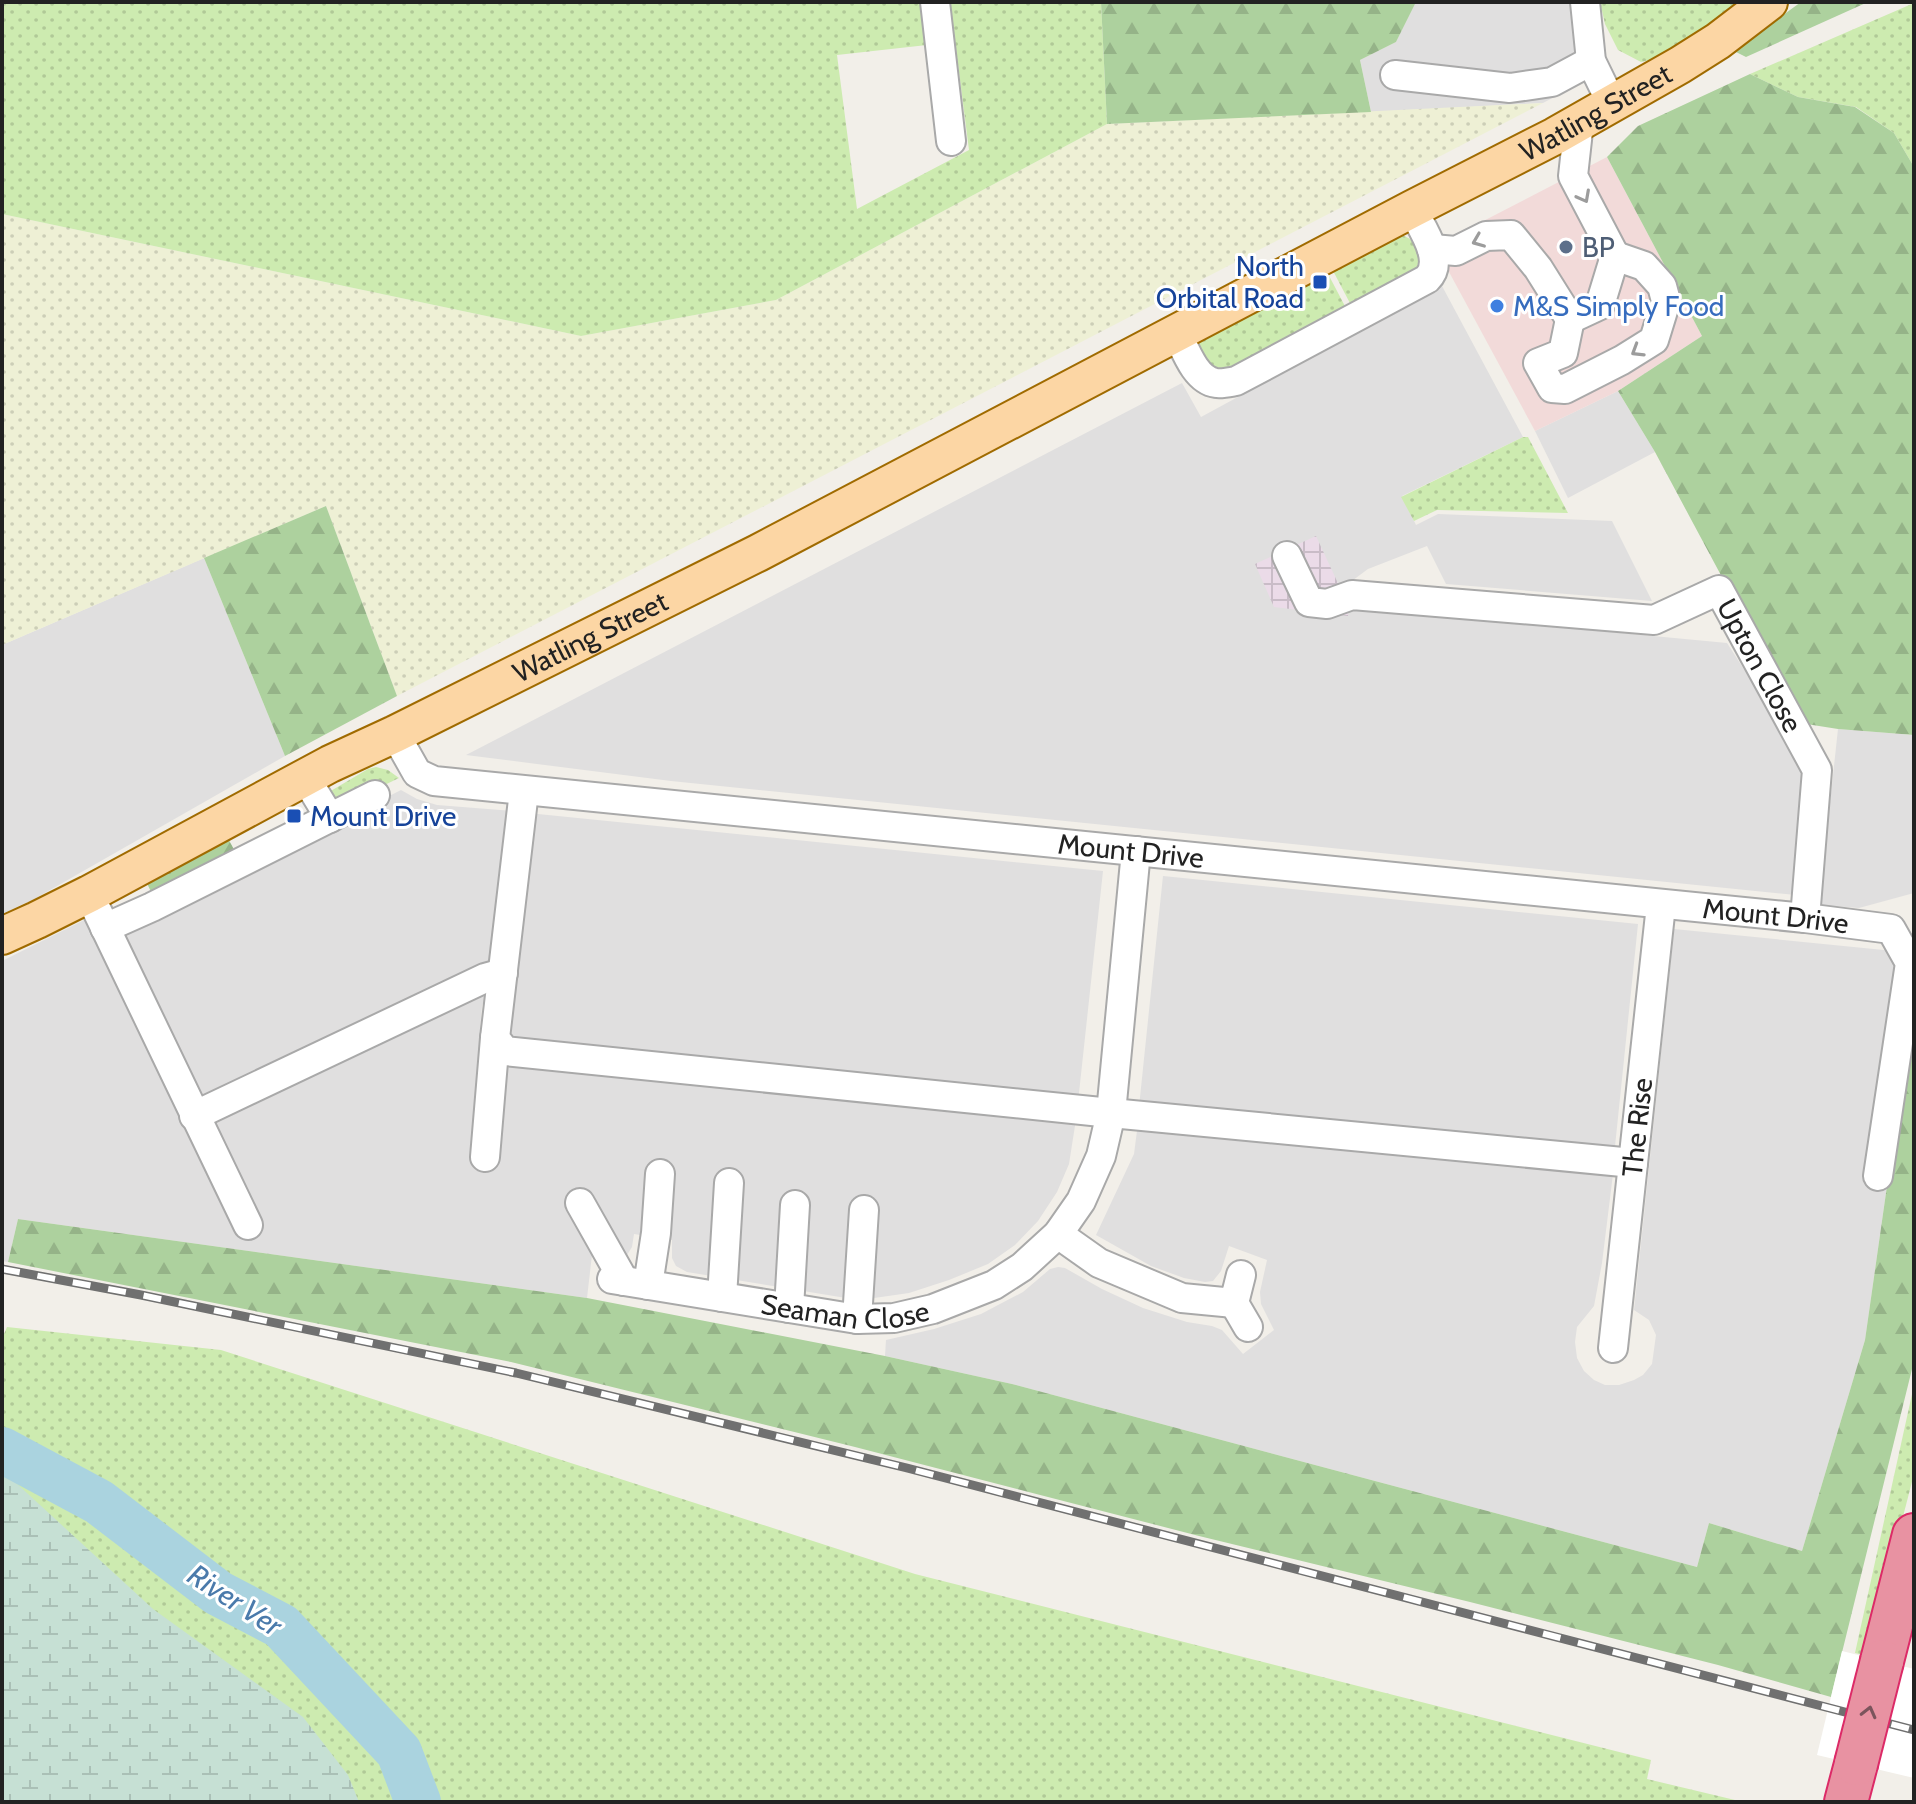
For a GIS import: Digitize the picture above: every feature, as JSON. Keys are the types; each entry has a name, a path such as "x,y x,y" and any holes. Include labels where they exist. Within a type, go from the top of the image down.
{"highway":[{"path":"1851,1783 1914,1535"}],"main road":[{"name":"Watling Street","path":"2,936 89,894 305,777 758,553 1555,136 1718,41 1769,2"}],"street":[{"path":"935,2 951,141"},
{"path":"1585,2 1591,61 1612,104"},
{"path":"1395,75 1510,88 1552,82 1591,61"},
{"path":"1432,249 1456,251 1486,236 1511,235 1538,268 1570,319 1563,353 1538,363 1552,388 1565,389 1654,340 1666,301 1662,286 1644,266 1615,256 1573,176 1579,122"},
{"path":"1177,333 1196,369 1205,379 1217,384 1236,381 1433,274 1432,249 1412,209"},
{"path":"1570,319 1600,305 1615,256"},
{"name":"Upton Close","path":"1287,556 1309,602 1327,604 1352,595 1654,620 1719,590 1817,770 1805,918"},
{"name":"Mount Drive","path":"395,734 417,773 434,781 1891,929 1910,963 1878,1176"},
{"path":"305,777 330,818"},
{"path":"485,1157 495,1038 524,791"},
{"path":"105,928 375,795"},
{"path":"265,799 285,840"},
{"path":"227,819 247,860"},
{"name":"Seaman Close","path":"628,1282 857,1319 894,1318 933,1309 994,1285 1022,1267 1058,1234 1081,1201 1101,1156 1111,1113 1136,851"},
{"path":"133,870 152,907"},
{"path":"89,894 248,1225"},
{"name":"The Rise","path":"1613,1348 1661,905"},
{"path":"194,1116 485,978 503,973"},
{"path":"495,1038 505,1051 1633,1163"},
{"path":"580,1203 628,1282 656,1233 660,1174"},
{"path":"722,1297 729,1183"},
{"path":"789,1308 795,1205"},
{"path":"857,1319 864,1210"},
{"path":"1058,1234 1099,1263 1182,1298 1241,1315 1241,1275"}],"shaded area":[{"path":"1416,2 1571,2 1582,59 1573,87 1543,103 1371,112 1360,60 1396,42"},
{"path":"1607,157 1702,336 1618,391 1535,431 1435,246"},
{"path":"1442,286 1523,437 1402,496 1416,525 1438,514 1612,521 1652,601 1446,584 1427,546 1368,569 1341,589 1348,615 1349,607 1727,643 1807,767 1796,895 671,781 466,755 1182,383 1201,417"},
{"path":"1618,391 1655,452 1568,498 1535,431"},
{"path":"1316,536 1349,607 1348,616 1274,607 1255,564"},
{"path":"204,558 285,756 36,898 2,914 2,645"},
{"path":"1838,729 1914,735 1914,893 1859,908 1819,905"},
{"path":"401,790 437,805 514,811 499,969 199,1108 117,935"},
{"path":"528,813 1103,871 1078,1102 504,1045"},
{"path":"1163,876 1638,924 1614,1156 1139,1107"},
{"path":"92,916 192,1124 490,986 482,1006 480,1030 486,1058 1077,1113 1069,1164 1057,1192 1038,1221 1015,1245 988,1264 909,1293 874,1298 846,1298 687,1272 676,1266 672,1258 672,1240 634,1234 632,1247 627,1255 619,1259 592,1255 587,1298 18,1219 8,1262 2,1261 2,961"},
{"path":"1674,929 1914,953 1914,997 1865,1340 1802,1551 1709,1523 1697,1567 1012,1384 885,1356 886,1340 981,1314 1023,1292 1050,1269 1058,1267 1143,1308 1222,1330 1243,1354 1274,1330 1261,1304 1260,1292 1267,1260 1229,1246 1221,1271 1213,1281 1205,1282 1151,1266 1096,1235 1134,1154 1138,1123 1614,1166 1594,1306 1577,1327 1575,1342 1577,1358 1584,1371 1594,1380 1605,1385 1619,1385 1634,1380 1652,1364 1656,1335 1649,1320 1634,1310"}],"green space":[{"path":"2,2 922,2 927,45 837,55 857,209 969,150 950,2 1101,2 1107,124 776,300 581,336 2,214"},
{"path":"1101,2 1416,2 1396,42 1360,60 1371,112 1107,124"},
{"path":"1600,2 1740,2 1665,57 1641,62 1618,50 1605,24"},
{"path":"1801,2 1868,2 1746,57 1734,51"},
{"path":"1914,3 1914,167 1894,133 1856,107 1798,97 1750,74"},
{"path":"1750,74 1798,97 1855,107 1894,133 1914,167 1914,735 1800,723 1655,452 1618,391 1702,336 1607,157 1638,126"},
{"path":"1543,103 397,696 326,506 2,645 2,214 581,336 776,300 1107,124"},
{"path":"1402,235 1419,250 1421,260 1418,272 1352,307 1331,267 1386,238"},
{"path":"1326,270 1347,310 1236,371 1210,372 1196,350 1200,336"},
{"path":"1528,437 1568,513 1437,510 1414,521 1401,497"},
{"path":"326,506 397,696 285,756 204,558"},
{"path":"376,767 388,770 399,778 331,811 329,792"},
{"path":"225,833 236,853 154,898 143,875"},
{"path":"1914,997 1914,1361 1831,1697 1470,1602 511,1362 8,1262 18,1219 587,1298 1012,1384 1697,1567 1709,1523 1802,1551 1865,1340"},
{"path":"7,1327 221,1350 915,1574 1651,1760 1647,1779 1735,1800 2,1802 2,1459 20,1459 2,1450 2,1339"},
{"path":"1914,1385 1914,1474 1867,1656 1855,1653"},
{"path":"2,1470 153,1609 303,1717 348,1775 359,1802 2,1802"}],"pier":[{"path":"1842,1651 1914,1669 1914,1778 1817,1755"}],"waterway":[{"name":"River Ver","path":"2,1450 99,1502 218,1593 281,1626 399,1752 418,1802"}],"railway":[{"path":"2,1269 516,1373 907,1468 1914,1730"}],"place":[{"name":"BP","path":"1566,247"},
{"name":"North Orbital Road","path":"1320,282"},
{"name":"M&S Simply Food","path":"1497,306"},
{"name":"Mount Drive","path":"294,816"}]}
